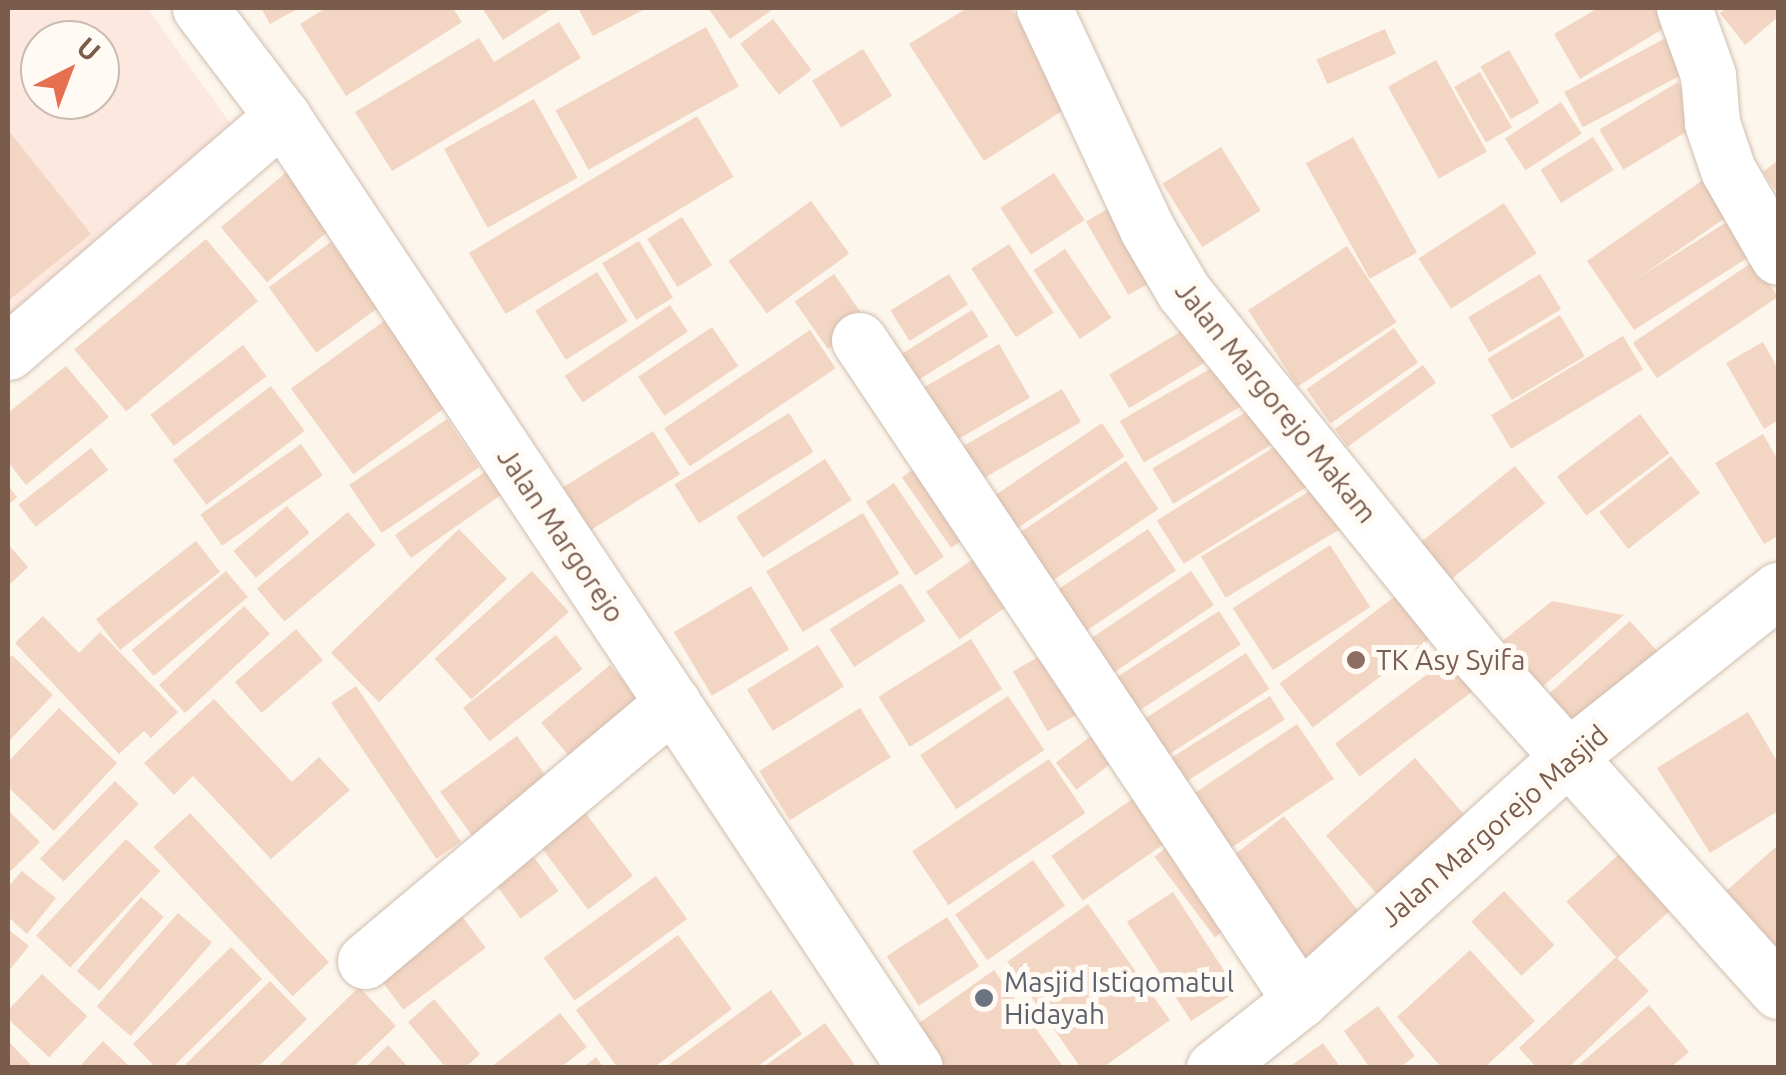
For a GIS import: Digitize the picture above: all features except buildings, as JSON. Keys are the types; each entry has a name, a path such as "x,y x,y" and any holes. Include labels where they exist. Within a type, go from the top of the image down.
{"street":[{"name":"Jalan Margorejo","path":"200,8 282,116 914,1068"},
{"name":"Jalan Margorejo Makam","path":"1044,8 1147,229 1184,292 1476,654 1778,992"},
{"path":"1693,11 1728,170 1778,257"},
{"path":"8,352 282,116"},
{"path":"860,340 1300,1000"},
{"name":"Jalan Margorejo Masjid","path":"1214,1068 1300,1000 1569,756 1778,590"},
{"path":"365,961 673,703"}],"shaded area":[{"path":"8,8 147,8 259,163 8,381"}],"place":[{"name":"TK Asy Syifa","path":"1356,660"},
{"name":"Masjid Istiqomatul Hidayah","path":"984,998"}]}
